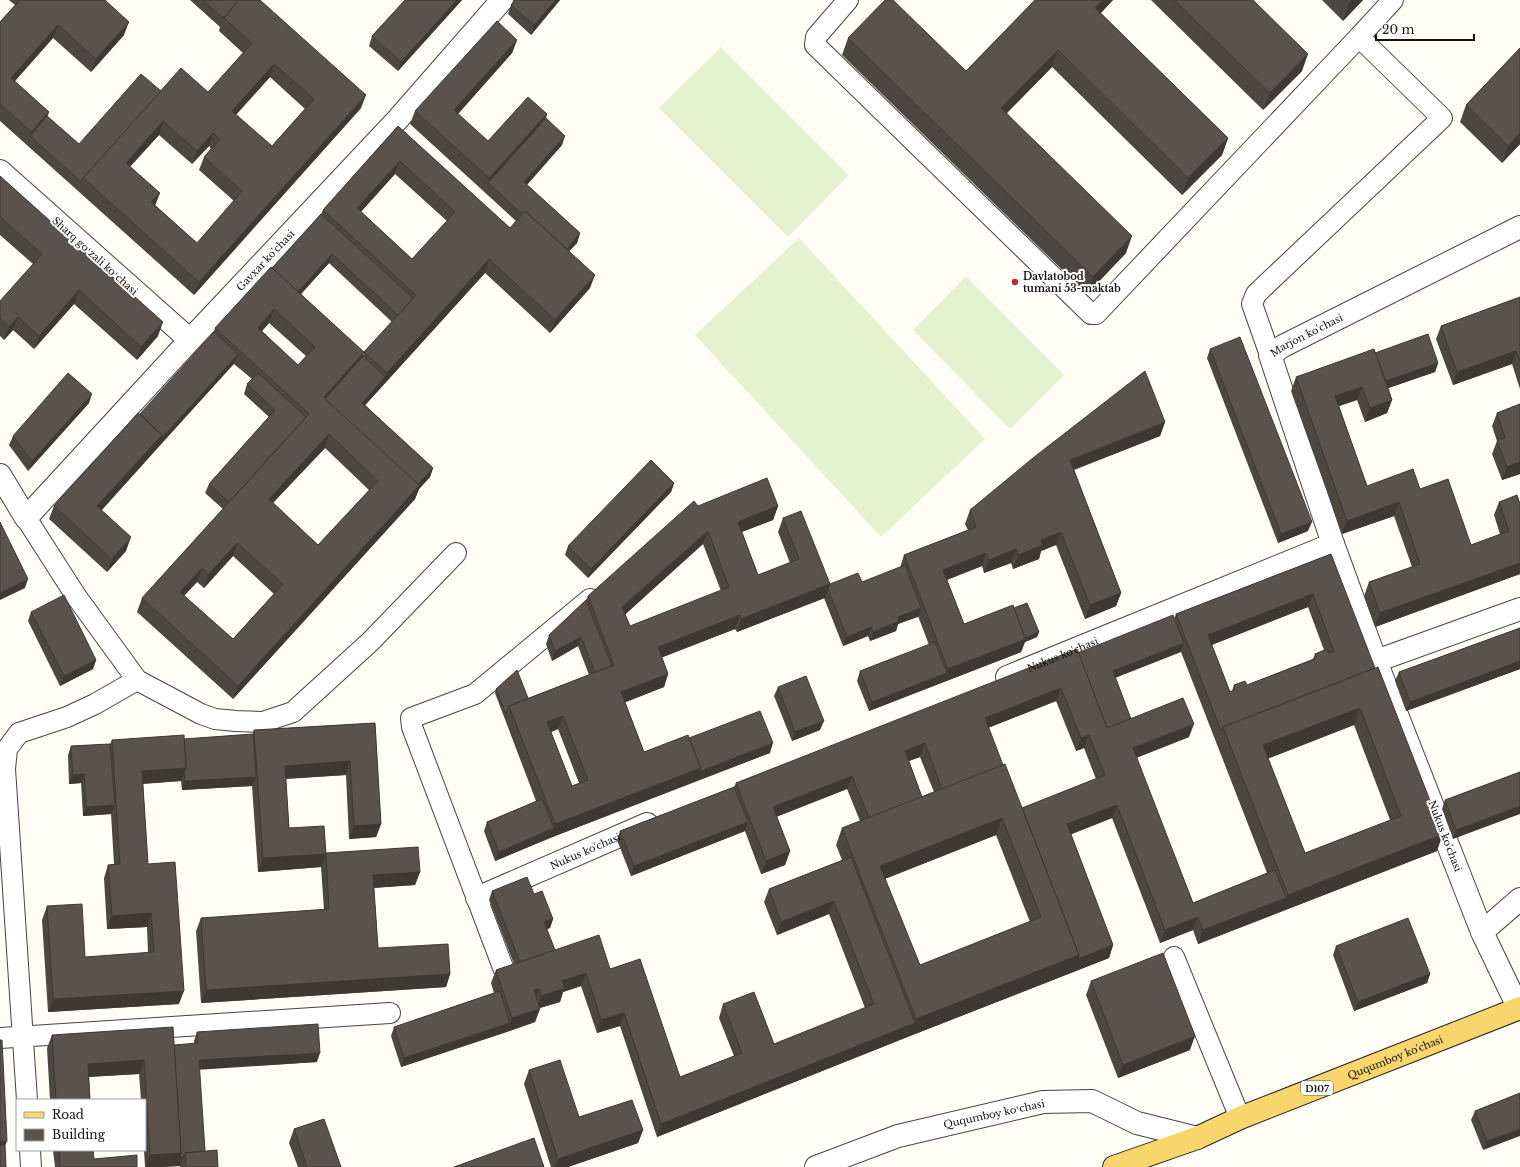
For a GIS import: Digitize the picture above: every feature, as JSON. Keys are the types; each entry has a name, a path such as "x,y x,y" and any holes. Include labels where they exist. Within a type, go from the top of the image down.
{"main road":[{"name":"Ququmboy ko'chasi","path":"1114,1167 1197,1138 1240,1118 1520,1009"}],"street":[{"name":"Gavxar ko'chasi","path":"26,518 190,340 398,119 502,0"},
{"name":"Sharq goʻzali koʻchasi","path":"0,171 190,340"},
{"name":"Marjon ko'chasi","path":"1333,544 1270,356 1283,346 1520,228"},
{"path":"0,475 26,518"},
{"name":"Nukus ko'chasi","path":"991,684 1333,544 1376,661 1482,932 1520,1009"},
{"path":"1376,661 1520,609"},
{"name":"Nukus ko'chasi","path":"477,898 668,815"},
{"path":"1482,932 1520,899"},
{"name":"Ququmboy koʻchasi","path":"816,1167 898,1136 1043,1102 1092,1101 1138,1124 1197,1138"}],"lane":[{"path":"848,0 816,37 815,45 1091,314 1096,314 1360,37 1393,0"},
{"path":"1270,356 1252,304 1256,294 1442,118 1360,37"},
{"path":"26,518 76,596 138,680 201,714 215,719 263,722 293,712 370,642 456,553"},
{"path":"504,970 412,727 411,718 475,694 592,597"},
{"path":"27,1099 24,1036 5,769 7,750 19,733 67,717 95,704 138,680"},
{"path":"1174,958 1240,1118"},
{"path":"0,1038 390,1013"},
{"path":"30,1151 31,1167"}],"green space":[{"path":"721,47 849,175 788,237 659,108"},
{"path":"799,238 985,439 881,537 695,335"},
{"path":"966,276 1064,375 1010,429 913,330"}],"building":[{"path":"20,0 105,0 129,22 96,59 58,25 11,78 49,112 31,132 0,104 0,22"},
{"path":"203,0 239,0 223,18"},
{"path":"239,0 260,0 366,95 199,282 83,178 181,68 208,92 252,43 224,18","holes":["274,64 314,99 272,146 232,111","163,121 197,151 213,133 220,139 204,157 242,191 197,243 151,202 160,193 126,163"]},
{"path":"405,0 457,0 401,62 372,36"},
{"path":"515,0 556,0 534,25 511,5"},
{"path":"885,0 893,0 966,71 1035,0 1103,0 1095,8 1228,138 1188,178 1058,50 1001,108 1132,236 1093,277 848,38"},
{"path":"1174,0 1253,0 1308,54 1270,93"},
{"path":"1345,0 1352,0 1349,3"},
{"path":"497,21 517,40 454,110 488,141 528,97 547,114 489,178 415,111"},
{"path":"1520,48 1520,133 1508,146 1466,105"},
{"path":"141,74 161,91 81,182 30,136 47,116 79,144"},
{"path":"546,118 565,136 524,182 580,233 567,249 525,211 522,214 488,183"},
{"path":"398,126 510,228 525,211 595,275 555,320 489,259 387,373 364,352 416,295 323,210","holes":["400,161 455,212 412,259 357,208"]},
{"path":"0,176 163,322 141,347 79,290 39,336 18,317 9,327 0,318 0,301 42,254 0,217"},
{"path":"321,214 413,298 398,315 332,254 298,292 272,268"},
{"path":"271,267 364,352 324,397 420,485 238,686 142,598 309,414 215,328","holes":["274,309 315,347 298,365 258,328","329,434 378,481 318,545 269,499","237,543 283,584 233,639 180,592 202,568 208,575"]},
{"path":"1520,297 1520,362 1516,351 1457,372 1441,326"},
{"path":"214,332 238,354 161,439 162,435 140,414"},
{"path":"1428,334 1438,363 1386,381 1375,353"},
{"path":"1240,337 1312,522 1281,534 1210,349"},
{"path":"1374,349 1392,400 1370,408 1362,387 1335,396 1367,486 1413,469 1420,489 1448,479 1471,545 1509,531 1499,502 1517,495 1520,504 1520,563 1380,613 1369,582 1420,564 1399,502 1347,521 1296,377"},
{"path":"363,356 385,377 362,403 433,468 418,484 325,399"},
{"path":"1145,371 1165,422 1070,460 1121,593 1090,605 1061,532 1041,540 1043,545 1018,555 1016,549 989,560 986,553 943,570 964,624 1013,605 1026,639 948,669 904,555 976,527 970,510 1033,458"},
{"path":"68,373 92,394 32,461 13,436"},
{"path":"258,373 306,417 229,502 209,484 275,410 247,384"},
{"path":"1520,404 1520,462 1507,467 1497,441 1505,438 1497,413"},
{"path":"138,413 162,435 97,506 131,537 112,559 54,506"},
{"path":"651,460 674,483 591,569 568,546"},
{"path":"767,478 778,506 738,522 758,575 799,559 783,518 801,511 830,584 741,619 740,615 658,647 668,674 621,692 644,752 688,735 701,768 555,824 509,706 614,665 588,596 694,501 698,506","holes":["708,531 729,587 630,626 622,607","563,716 588,780 572,786 547,722"]},
{"path":"0,522 28,579 0,593"},
{"path":"1331,554 1375,668 1223,727 1221,731 1176,614","holes":["1313,594 1334,651 1329,653 1327,649 1315,654 1317,658 1247,685 1245,681 1234,685 1235,689 1230,692 1208,635"]},
{"path":"905,565 921,608 898,617 899,621 873,632 871,627 847,637 828,589 830,584 858,573 862,582"},
{"path":"64,595 96,660 64,676 31,612"},
{"path":"586,600 612,666 595,672 581,637 555,651 549,635"},
{"path":"1027,603 1039,632 1025,638 1014,608"},
{"path":"1173,615 1184,643 1113,671 1131,719 1107,728 1078,653"},
{"path":"1520,628 1520,661 1410,702 1399,672"},
{"path":"935,642 947,673 872,702 860,671"},
{"path":"1077,649 1107,728 1183,698 1194,724 1133,748 1193,903 1275,870 1286,898 1203,930 1198,917 1165,930 1117,805 1067,824 1113,945 1078,959 1079,955 1022,808 1105,775 1089,735 1081,738 1061,688 985,718 1003,765 942,789 925,743 905,751 922,797 869,818 852,776 773,807 790,851 766,861 736,783"},
{"path":"1378,667 1443,834 1288,895 1223,727","holes":["1360,708 1401,816 1305,853 1263,745"]},
{"path":"517,670 528,698 509,706 506,714 496,689"},
{"path":"806,676 824,721 795,732 778,687"},
{"path":"760,711 773,743 699,772 701,768 689,738"},
{"path":"375,723 381,824 354,826 350,761 285,766 289,828 324,826 326,853 418,847 420,872 373,875 378,948 448,944 450,974 206,990 201,918 329,909 326,854 263,858 254,730"},
{"path":"253,734 256,777 185,781 184,772 186,768 184,739"},
{"path":"184,735 186,768 142,771 148,864 175,862 184,991 53,999 47,906 82,904 85,957 154,952 151,913 112,916 108,865 120,864 112,740"},
{"path":"110,744 115,805 86,807 84,774 73,775 71,746"},
{"path":"1005,764 1079,955 916,1019 842,828","holes":["1002,818 1041,917 920,965 880,866"]},
{"path":"1520,772 1520,806 1456,830 1445,800"},
{"path":"734,787 748,822 634,866 620,831"},
{"path":"542,799 554,828 499,852 487,822"},
{"path":"851,857 915,1023 661,1124 624,1013 601,1020 586,973 562,981 565,988 541,996 539,989 534,990 540,1009 512,1018 496,970 599,935 610,969 640,959 680,1077 742,1053 723,1004 754,992 774,1044 874,1004 834,901 781,922 769,889"},
{"path":"527,877 534,894 542,891 553,919 544,922 555,950 520,962 492,891"},
{"path":"1408,918 1430,974 1358,1002 1336,946"},
{"path":"1163,953 1195,1036 1123,1065 1091,981"},
{"path":"500,991 510,1023 404,1058 394,1027"},
{"path":"318,1024 320,1053 199,1060 205,1151 185,1153 183,1157 180,1157 181,1153 174,1045 198,1043 197,1032"},
{"path":"173,1027 181,1153 150,1155 144,1060 88,1064 90,1099 56,1099 52,1035"},
{"path":"0,1040 2,1040 7,1141 0,1141"},
{"path":"560,1060 579,1117 632,1100 643,1130 558,1159 529,1070"},
{"path":"1520,1093 1520,1129 1487,1141 1475,1111"},
{"path":"324,1119 341,1167 307,1167 294,1129"},
{"path":"534,1138 544,1167 454,1167"},
{"path":"0,1145 5,1145 6,1167 0,1167"},
{"path":"217,1150 218,1167 186,1167 185,1153"},
{"path":"59,1151 93,1151 94,1159 137,1155 137,1167 60,1167"}],"place":[{"name":"Davlatobod tumani 53-maktab","path":"1015,282"}]}
